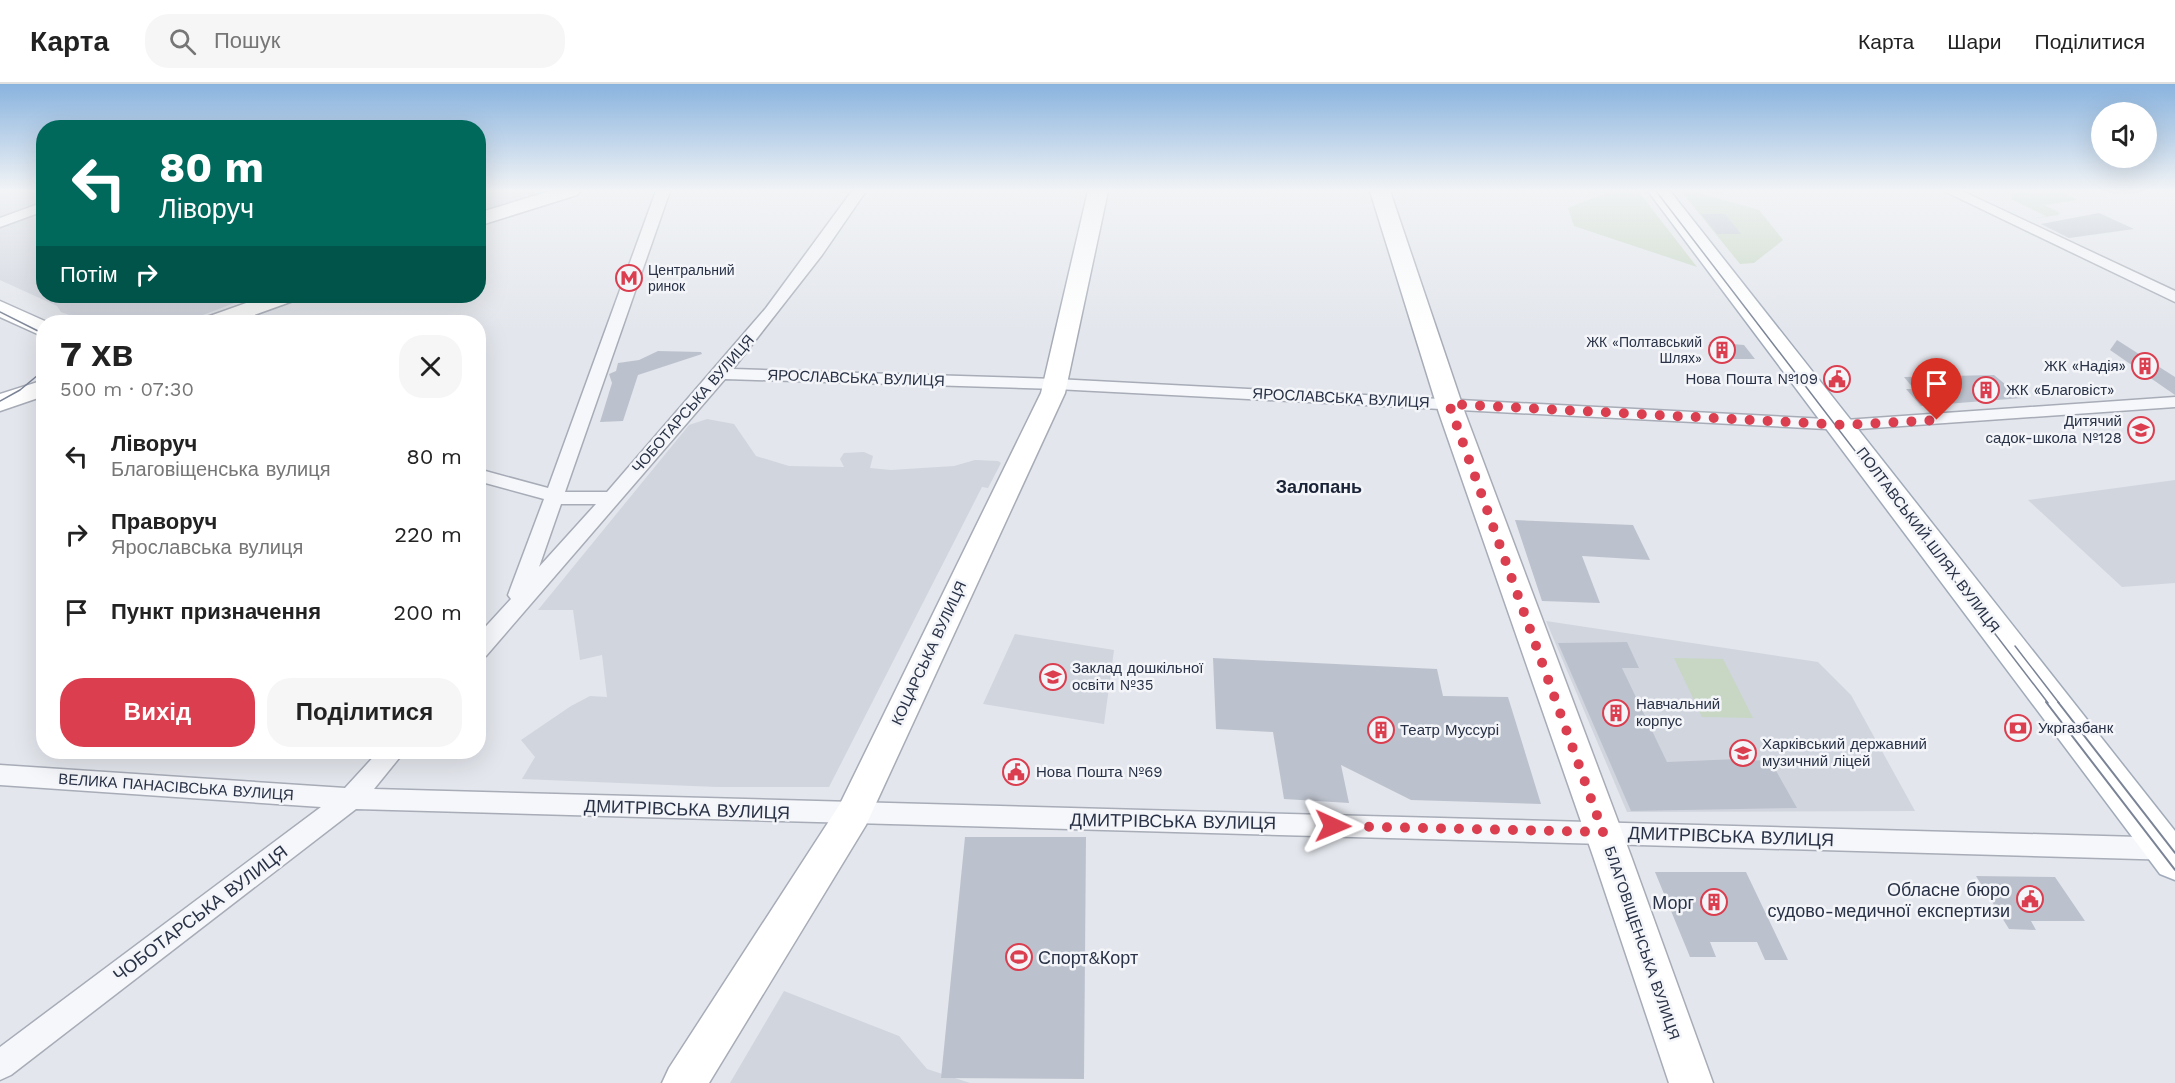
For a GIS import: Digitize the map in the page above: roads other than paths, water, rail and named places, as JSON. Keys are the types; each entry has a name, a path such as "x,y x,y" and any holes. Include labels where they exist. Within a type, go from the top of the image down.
{"main road":[{"name":"ПОЛТАВСЬКИЙ ШЛЯХ ВУЛИЦЯ","path":"1695,238 2171,853"}],"street":[{"name":"ЧОБОТАРСЬКА ВУЛИЦЯ","path":"515,607 646,238"},
{"name":"ЧОБОТАРСЬКА ВУЛИЦЯ","path":"486,641 610,498 723,374 826,238"},
{"name":"КОЦАРСЬКА ВУЛИЦЯ","path":"684,1083 854,814 1056,384 1088,238"},
{"name":"БЛАГОВІЩЕНСЬКА ВУЛИЦЯ","path":"1395,238 1449,404 1691,1083"},
{"path":"2050,238 2175,297"},
{"path":"234,315 266,303"},
{"path":"0,308 36,326"},
{"name":"ЯРОСЛАВСЬКА ВУЛИЦЯ","path":"723,374 1056,384 1840,425 2175,402"},
{"path":"0,403 36,390"},
{"path":"486,477 567,499 610,498"},
{"name":"ЧОБОТАРСЬКА ВУЛИЦЯ","path":"0,1065 351,799 386,759"},
{"name":"ВЕЛИКА ПАНАСІВСЬКА ВУЛИЦЯ","path":"0,775 351,799"},
{"name":"ДМИТРІВСЬКА ВУЛИЦЯ","path":"351,799 1603,832 2171,853"}],"tram line":[{"path":"1692,238 2048,703"},
{"path":"0,312 36,330"},
{"path":"0,401 20,390 36,377"},
{"path":"2015,646 2059,703"},
{"path":"2046,702 2175,870"},
{"path":"2058,702 2175,853"}],"place":[{"name":"Центральний ринок","path":"629,278"},
{"name":"ЖК «Полтавський Шлях»","path":"1722,350"},
{"name":"ЖК «Надія»","path":"2145,366"},
{"name":"Нова Пошта №109","path":"1837,379"},
{"name":"ЖК «Благовіст»","path":"1986,390"},
{"name":"Дитячий садок-школа №128","path":"2141,430"},
{"name":"Заклад дошкільної освіти №35","path":"1053,677"},
{"name":"Навчальний корпус","path":"1616,713"},
{"name":"Укргазбанк","path":"2018,728"},
{"name":"Театр Муссурі","path":"1381,730"},
{"name":"Харківський державний музичний ліцей","path":"1743,753"},
{"name":"Нова Пошта №69","path":"1016,772"},
{"name":"Обласне бюро судово-медичної експертизи","path":"2030,899"},
{"name":"Морг","path":"1714,902"},
{"name":"Спорт&Корт","path":"1019,957"}],"district":[{"name":"Залопань","path":"1319,486"}]}
